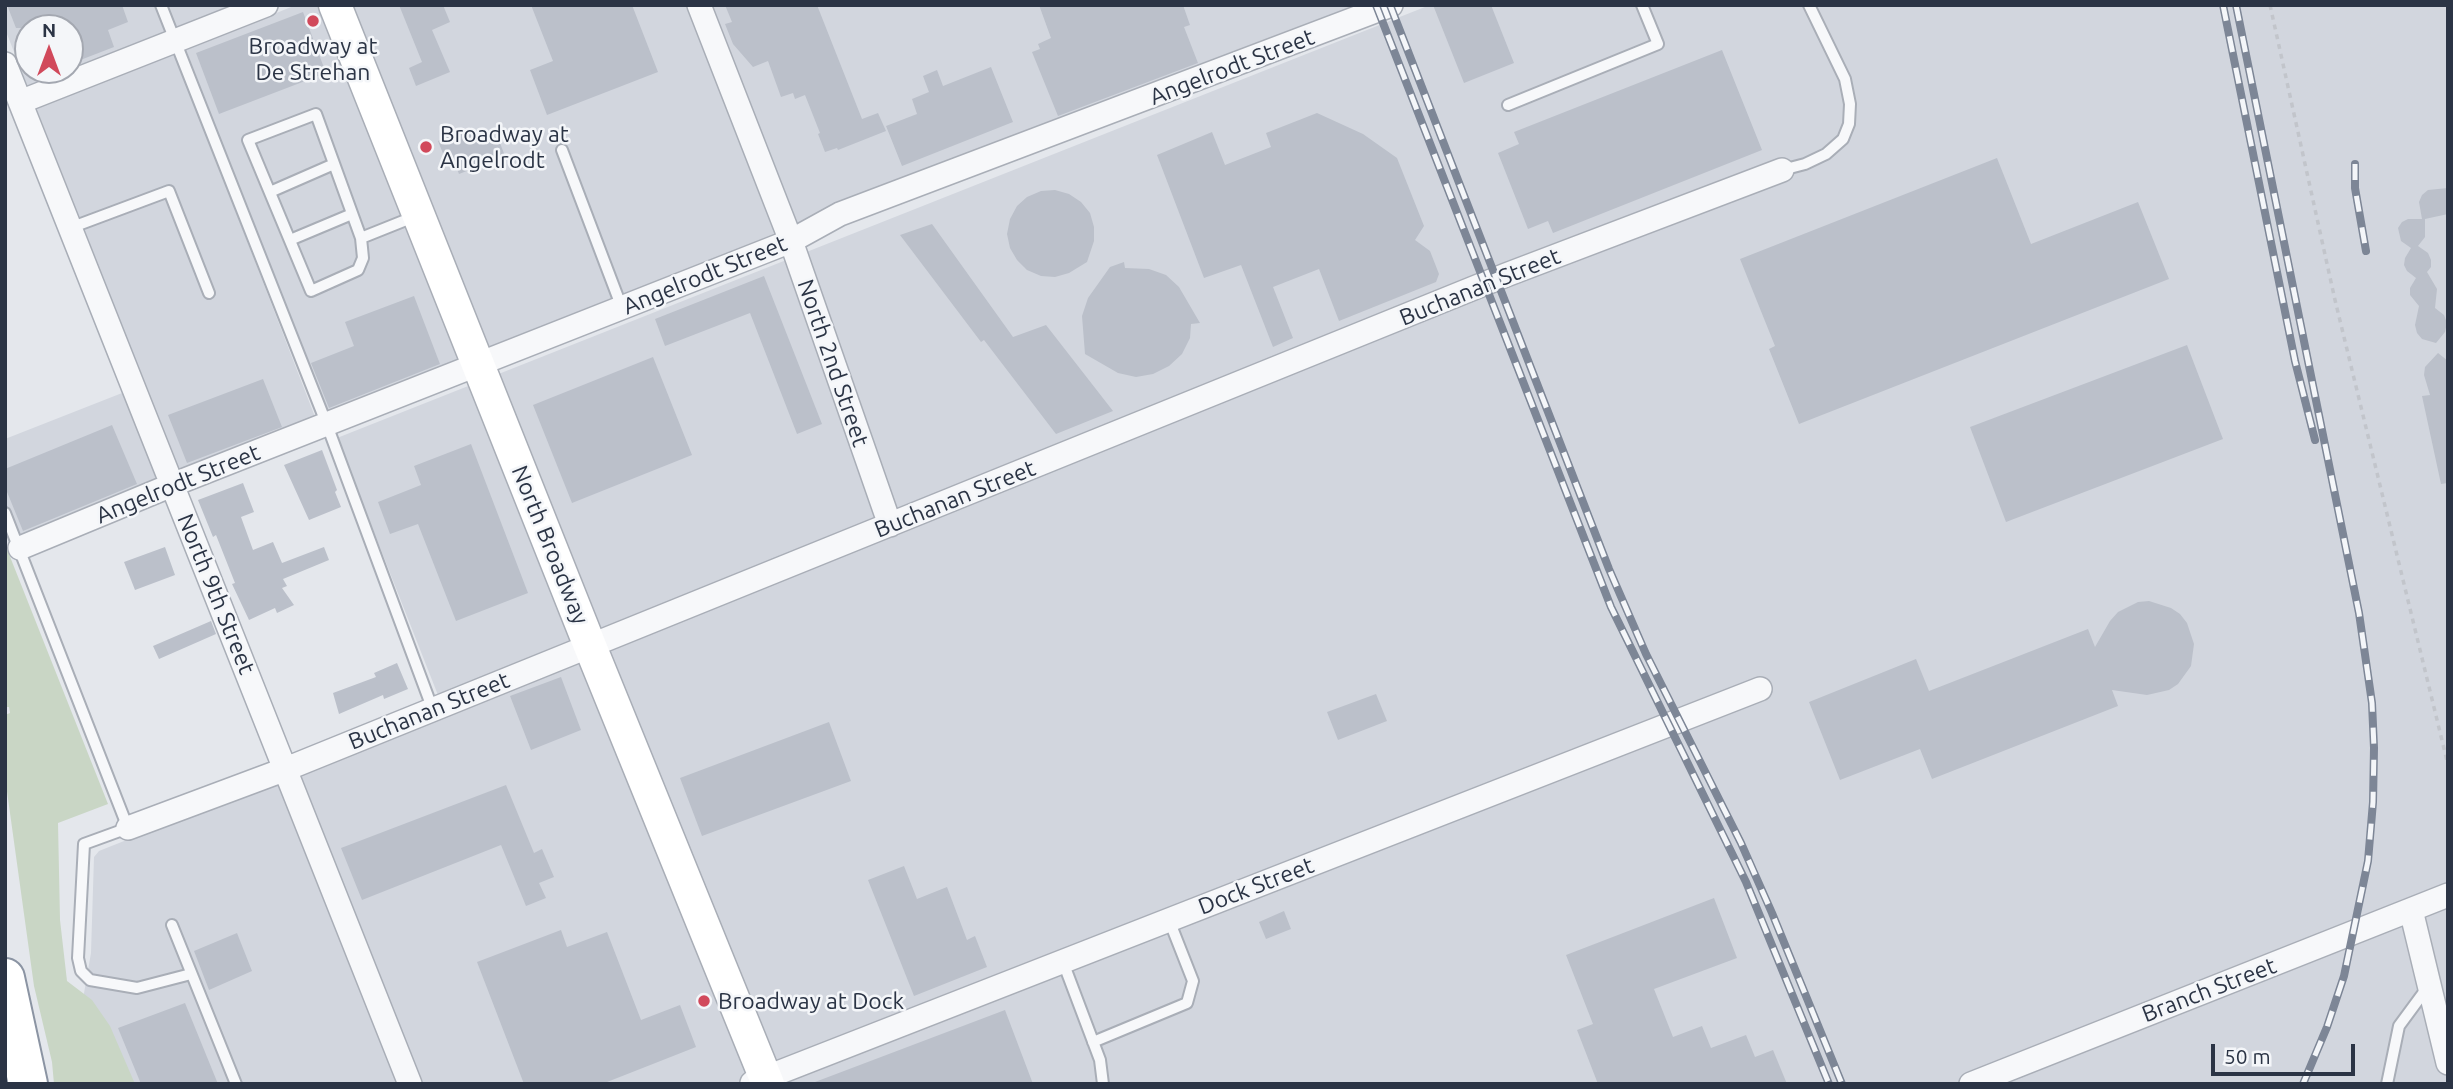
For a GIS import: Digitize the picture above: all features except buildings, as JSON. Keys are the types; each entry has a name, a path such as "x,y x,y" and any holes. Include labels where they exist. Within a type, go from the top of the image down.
{"highway":[{"path":"5,978 28,1084"}],"main road":[{"name":"North Broadway","path":"335,5 762,1082"}],"street":[{"path":"20,102 266,5"},
{"name":"North 2nd Street","path":"699,5 791,241 890,525"},
{"name":"Angelrodt Street","path":"20,548 172,485 791,241 840,214 1269,54 1391,5"},
{"name":"North 9th Street","path":"5,64 410,1084"},
{"name":"Buchanan Street","path":"128,828 433,710 1506,275 1782,170"},
{"name":"Dock Street","path":"762,1082 1760,689"},
{"name":"Branch Street","path":"1970,1084 2448,895"},
{"path":"2411,910 2448,1063"}],"lane":[{"path":"161,5 327,425 433,710"},
{"path":"1508,105 1658,44 1642,5"},
{"path":"1782,170 1826,154 1843,139 1849,124 1850,104 1845,79 1809,5"},
{"path":"316,114 361,238 363,258 358,270 311,290 270,192 248,139 316,114"},
{"path":"562,150 622,308"},
{"path":"270,192 334,163"},
{"path":"70,229 169,191 209,293"},
{"path":"290,240 352,214"},
{"path":"361,238 418,214"},
{"path":"5,513 128,828 84,844 78,958 81,971 90,980 136,988 191,975"},
{"path":"1093,1042 1187,1003 1193,981 1169,920"},
{"path":"172,925 236,1084"},
{"path":"1063,962 1100,1060 1103,1084"},
{"path":"2387,1084 2399,1026 2429,986"}],"path":[{"path":"2270,5 2335,300 2448,765"}],"shaded area":[{"path":"5,5 241,5 168,36 317,422 11,543 5,529 5,439 145,384 27,84 84,84 84,14 14,14 14,52 5,29"},
{"path":"296,5 1355,5 1356,8 329,418 186,50"},
{"path":"1430,5 2448,5 2448,1084 112,1084 83,999 91,953 94,857 99,851 445,713 337,438"}],"green space":[{"path":"5,544 108,804 58,823 60,920 67,981 92,1000 110,1026 135,1084 54,1084 52,1062 34,986 5,777 5,715 10,713 9,707 5,707"}],"railway":[{"path":"1376,5 1611,607 1746,882 1829,1084"},
{"path":"1390,5 1609,569 1646,654 1741,843 1842,1084"},
{"path":"2223,5 2295,361 2315,440"},
{"path":"2236,5 2359,613 2372,703 2373,802 2368,861 2344,976 2327,1027 2303,1084"},
{"path":"2355,164 2355,188 2366,251"}],"place":[{"name":"Broadway at De Strehan","path":"313,21"},
{"name":"Broadway at Angelrodt","path":"426,147"},
{"name":"Broadway at Dock","path":"704,1001"}]}
